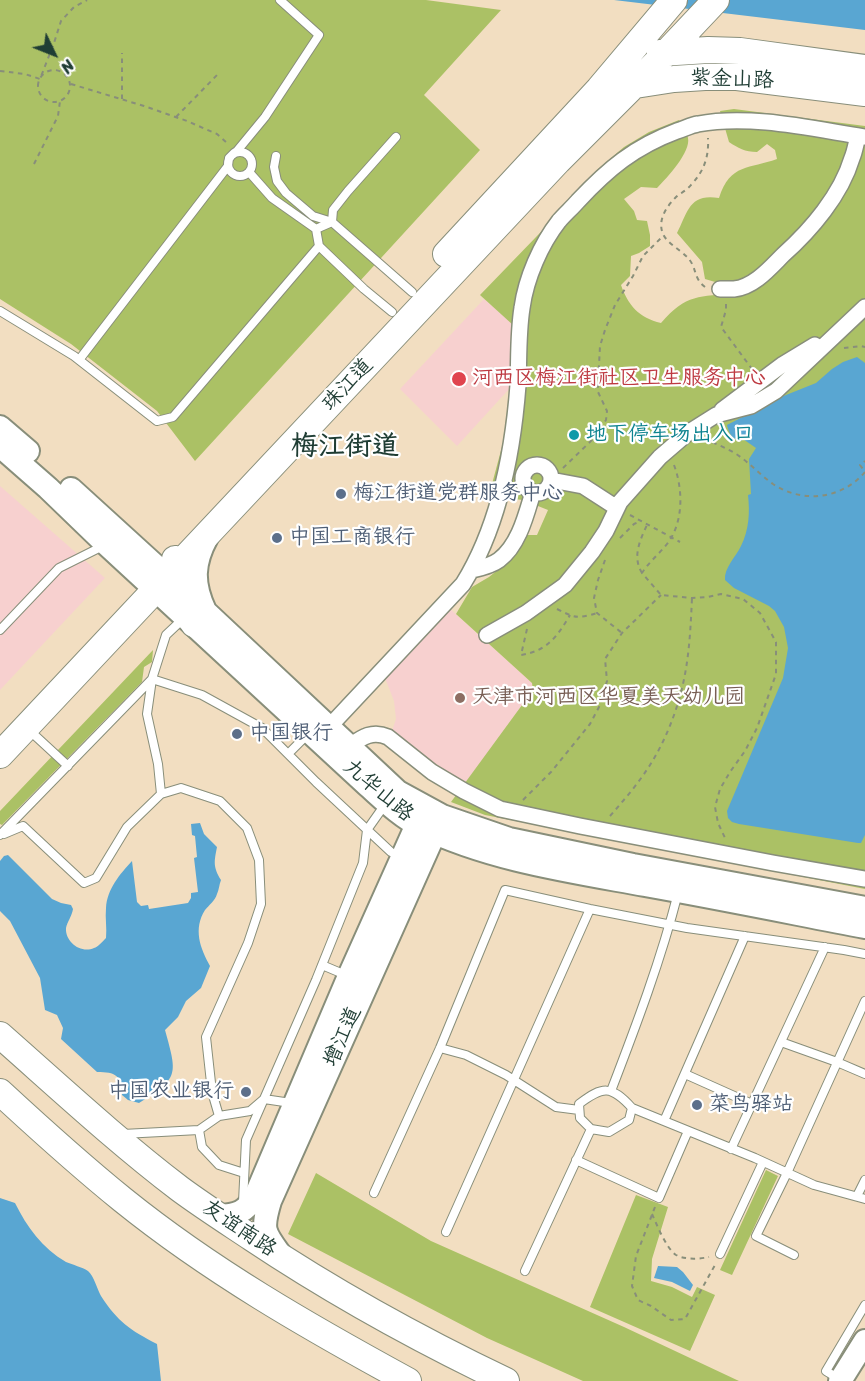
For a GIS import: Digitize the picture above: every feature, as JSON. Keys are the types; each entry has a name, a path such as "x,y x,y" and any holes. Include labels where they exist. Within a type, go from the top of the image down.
{"main road":[{"name":"珠江道","path":"0,755 162,577 202,527 392,312 599,89 667,7"},
{"name":"珠江道","path":"202,527 708,9"},
{"name":"紫金山路","path":"626,55 708,50 740,51 865,69"},
{"name":"紫金山路","path":"599,89 674,79 737,77 865,93"},
{"name":"珠江道","path":"0,733 162,577"},
{"path":"162,577 195,617"},
{"name":"友谊南路","path":"0,1035 181,1190 231,1214 282,1258 355,1303 506,1381"},
{"name":"友谊南路","path":"0,1092 123,1200 215,1267 281,1310 408,1381"}],"street":[{"path":"319,729 463,584 472,570 501,495 515,411 522,306 533,265 559,222 600,177 641,147 663,136 697,124 728,121 765,122 861,136 838,188 812,227 763,274 749,284 736,289 720,289"},
{"path":"717,415 751,406 776,391 865,308"},
{"path":"486,635 526,613 565,585 606,531 620,502 638,480 689,432 717,415 782,365 844,327"},
{"path":"0,427 162,577"},
{"path":"0,446 106,544 162,577"},
{"path":"537,465 545,468 550,477 550,485 545,491 537,493 525,484 524,477 528,469 537,465"},
{"path":"505,472 524,477"},
{"path":"550,477 582,486 617,508"},
{"path":"472,570 488,566 505,554 519,533 533,492"},
{"path":"195,617 199,598 195,577 202,527"},
{"name":"九华山路","path":"195,617 319,729 387,802 430,820 509,839 633,865 865,908"},
{"name":"九华山路","path":"319,729 350,746 453,841 513,859 865,927"},
{"path":"350,746 368,734 380,733 432,772 500,809 598,830 865,879"},
{"name":"增江道","path":"231,1214 255,1197 402,858 430,820"},
{"name":"增江道","path":"282,1258 264,1228 270,1201 430,820"},
{"path":"846,1381 865,1341"},
{"path":"846,1381 865,1370"}],"lane":[{"path":"80,360 228,166 229,158 265,117 319,35 280,0"},
{"path":"332,222 333,210 396,137"},
{"path":"228,166 235,175 244,176 252,167 251,158 246,153 236,152"},
{"path":"276,156 274,167 277,181 286,193 313,216 332,222 412,292"},
{"path":"249,172 272,198 316,229 319,246 392,312"},
{"path":"316,229 332,222"},
{"path":"0,311 80,360 157,421 173,417 319,246"},
{"path":"0,630 59,568 106,544"},
{"path":"161,794 159,764 147,714 152,679 166,635 195,617"},
{"path":"152,679 202,695 262,728 367,830 391,852 402,858"},
{"path":"0,836 152,679"},
{"path":"26,727 68,766"},
{"path":"288,754 319,729"},
{"path":"0,836 23,826 84,883 96,878 127,827 161,794 181,788 220,801 247,828 259,860 261,904 248,943 207,1037 212,1092 219,1116"},
{"path":"231,1214 244,1173 246,1140 322,965 363,863 367,830 387,802"},
{"path":"374,1193 440,1048 505,890 670,924 865,954"},
{"path":"611,1091 635,1029 670,924 678,891"},
{"path":"446,1232 590,909"},
{"path":"664,1121 744,936"},
{"path":"731,1149 825,948"},
{"path":"322,965 350,976"},
{"path":"794,1254 756,1236 865,1000"},
{"path":"781,1042 865,1074"},
{"path":"440,1048 466,1055 506,1075 556,1107 579,1110"},
{"path":"685,1074 752,1104"},
{"path":"633,1108 629,1120 609,1132 591,1129 580,1118 579,1104 594,1093 611,1091 633,1108 814,1185 865,1199"},
{"path":"113,1134 199,1130 219,1116 250,1111 264,1099 295,1104"},
{"path":"525,1271 591,1129"},
{"path":"199,1130 202,1147 219,1165 244,1173"},
{"path":"576,1160 658,1198 688,1131"},
{"path":"720,1254 763,1162"},
{"path":"856,1196 865,1180"},
{"path":"846,1381 826,1371 865,1305"}],"path":[{"path":"40,79 46,72 57,70 66,74 70,84 68,94 60,101 44,99 38,89 40,79 61,21 74,7 87,0"},
{"path":"122,99 123,53"},
{"path":"0,71 25,74 40,79"},
{"path":"176,117 220,72"},
{"path":"70,84 176,117 217,134 236,152"},
{"path":"34,165 58,116 60,101"},
{"path":"704,124 708,139 708,155 704,165 691,185 666,209 660,224 663,236 688,257 695,267 697,280 704,286 720,289 726,298 726,310 721,327 761,381"},
{"path":"550,477 580,453 600,431 606,420 608,411 598,392 600,346 615,305 643,256 663,236"},
{"path":"689,432 732,451 781,489 794,494 815,497 836,493 853,484 865,472 860,465 865,461"},
{"path":"642,573 668,543 679,515 681,498 679,478 667,451"},
{"path":"617,508 680,542"},
{"path":"615,542 634,524 641,521"},
{"path":"648,524 639,542 638,567 661,595 692,598 721,594 743,599 760,613 776,642 776,674 757,728 746,751 720,789 715,807 718,823 736,856"},
{"path":"610,552 604,563 594,598 597,613 622,633"},
{"path":"512,811 551,772 590,724 599,707 607,681 605,659 622,633 661,595"},
{"path":"598,830 635,786 664,740 675,711 687,665 692,598"},
{"path":"543,601 570,615 582,618 597,613"},
{"path":"531,623 521,655 533,653 544,647 555,637 570,615"},
{"path":"658,1198 636,1256 632,1286 638,1300 671,1320 685,1319 720,1254"},
{"path":"652,1214 665,1242 676,1255 697,1260 720,1254"}],"shaded area":[{"name":"河西区梅江街社区卫生服务中心","path":"484,299 513,324 510,348 510,388 457,446 400,389"},
{"path":"0,486 105,578 0,690"},
{"name":"天津市河西区华夏美天幼儿园","path":"449,608 532,683 533,690 465,784 442,772 392,731 396,719 394,701 385,678"}],"green space":[{"path":"0,0 426,0 501,10 424,95 480,150 195,461 157,411 71,344 0,299"},
{"path":"734,109 865,126 865,889 485,815 451,802 533,690 532,683 456,614 472,587 511,559 526,535 537,535 548,510 523,500 514,499 492,484 503,443 510,388 510,348 513,325 480,295 565,207 597,170 624,147 649,132 679,120 687,133 688,144 677,164 657,188 641,187 624,199 634,211 637,220 647,221 650,246 631,256 630,276 621,285 635,310 646,318 661,323 678,307 694,298 735,294 722,284 705,279 702,262 677,233 687,211 695,201 709,197 719,198 729,179 735,173 777,159 775,150 767,144 757,152 753,152 729,142 720,111"},
{"path":"153,650 152,662 144,667 142,682 2,825 0,824 0,811"},
{"path":"766,1170 778,1176 732,1275 720,1270"},
{"path":"316,1173 431,1241 739,1381 583,1381 487,1338 288,1234"},
{"path":"636,1195 668,1207 652,1259 651,1281 672,1287 692,1297 697,1287 715,1295 690,1351 590,1307"}],"water":[{"path":"614,0 865,0 865,30"},
{"path":"857,357 865,363 865,835 861,843 739,824 728,818 727,811 783,678 788,648 784,627 775,611 734,588 725,580 726,571 744,540 747,528 748,495 751,494 749,459 756,448 743,439 741,441 733,437 727,425 781,397 816,383 843,362"},
{"path":"200,823 204,834 217,847 215,864 221,880 216,896 205,910 199,924 199,938 210,966 201,988 186,1001 178,1017 165,1030 172,1056 172,1074 162,1087 139,1103 128,1100 122,1095 119,1079 116,1076 97,1072 61,1039 63,1028 57,1015 45,1010 40,978 10,921 0,911 0,861 8,855 52,899 71,905 73,909 66,928 68,938 79,948 89,949 97,946 106,938 109,894 132,861 137,902 141,906 148,905 149,909 188,903 191,893 198,892 194,858 197,857 195,836 192,835 191,824"},
{"path":"0,1198 15,1203 42,1244 66,1262 90,1273 101,1296 119,1319 132,1330 157,1344 161,1381 0,1381"},
{"path":"658,1266 677,1267 693,1285 690,1291 672,1282 654,1278"}],"place":[{"name":"河西区梅江街社区卫生服务中心","path":"459,379"},
{"name":"地下停车场出入口","path":"574,435"},
{"name":"梅江街道党群服务中心","path":"341,494"},
{"name":"中国工商银行","path":"277,538"},
{"name":"天津市河西区华夏美天幼儿园","path":"460,698"},
{"name":"中国银行","path":"237,734"},
{"name":"中国农业银行","path":"246,1092"},
{"name":"菜鸟驿站","path":"697,1105"}],"district":[{"name":"梅江街道","path":"345,447"}]}
